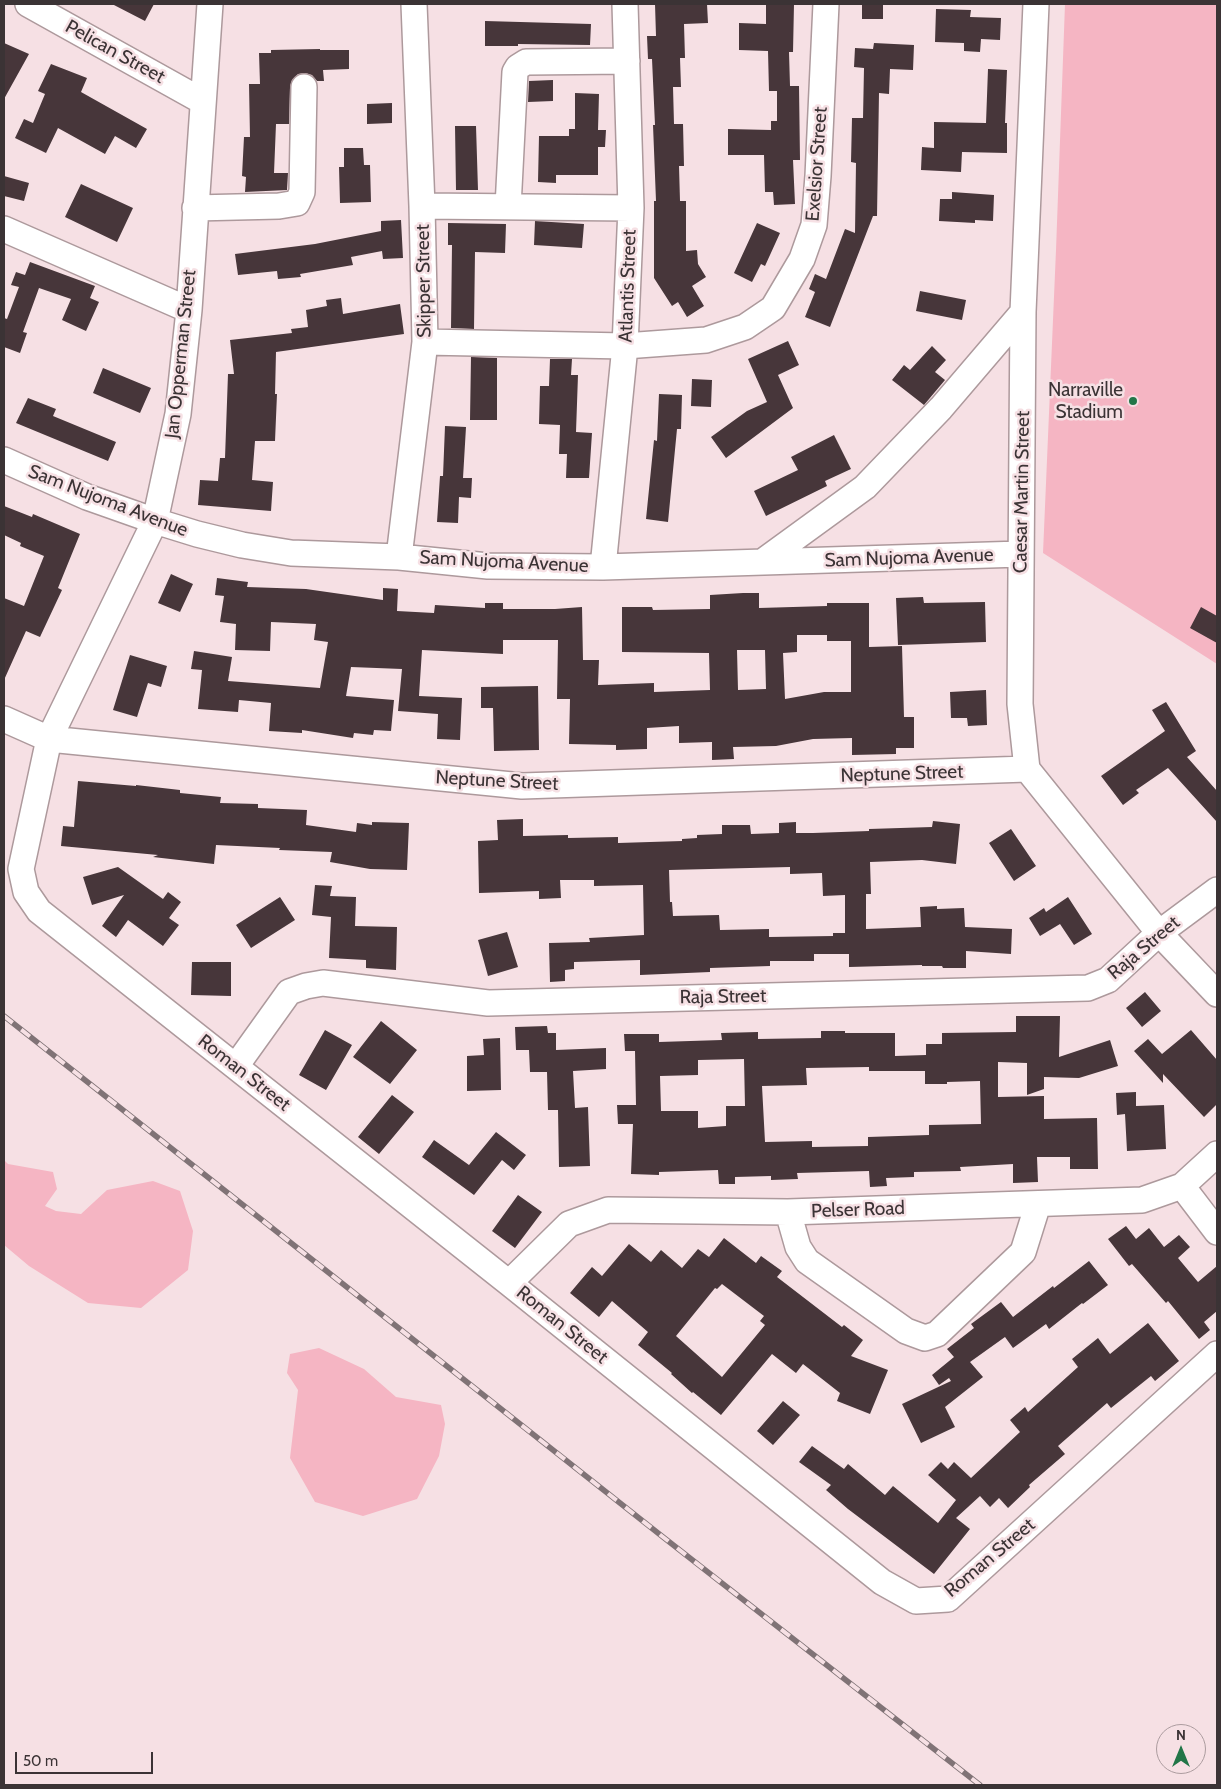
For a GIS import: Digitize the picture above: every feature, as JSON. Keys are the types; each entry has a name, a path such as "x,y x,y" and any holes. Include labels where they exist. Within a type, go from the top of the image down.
{"street":[{"name":"Pelican Street","path":"28,4 202,101"},
{"name":"Jan Opperman Street","path":"49,739 154,521 178,414 189,310 210,4"},
{"name":"Skipper Street","path":"399,556 425,342 414,4"},
{"name":"Atlantis Street","path":"603,567 626,346 631,208 625,4"},
{"name":"Exelsior Street","path":"425,342 626,346 706,340 745,327 773,308 802,260 814,225 826,4"},
{"name":"Caesar Martin Street","path":"1027,770 1020,704 1023,312 1036,4"},
{"path":"508,207 516,72 518,67 526,62 627,61"},
{"path":"195,208 280,206 297,203 302,192 304,87"},
{"path":"422,206 631,208"},
{"path":"4,229 189,310"},
{"path":"762,562 865,487 941,408 1023,312"},
{"name":"Sam Nujoma Avenue","path":"4,460 87,497 154,521 242,545 291,553 399,556 488,566 603,567 1021,554"},
{"name":"Neptune Street","path":"4,719 49,739 522,786 1027,770"},
{"name":"Roman Street","path":"49,739 21,869 26,892 39,911 509,1283 882,1582 916,1601 948,1599 1217,1354"},
{"path":"1027,770 1159,933 1217,994"},
{"name":"Raja Street","path":"236,1066 289,992 323,983 488,1003 1088,988 1108,980 1159,933 1217,890"},
{"name":"Pelser Road","path":"509,1283 569,1224 608,1210 788,1212 1142,1200 1182,1186 1217,1154"},
{"path":"1182,1186 1217,1232"},
{"path":"788,1212 798,1247 808,1261 906,1332 925,1338 937,1334 1023,1252 1038,1204"}],"shaded area":[{"name":"Narraville Stadium","path":"1065,4 1217,4 1217,664 1043,553"},
{"path":"4,1160 8,1164 53,1172 57,1189 45,1206 56,1211 81,1214 107,1190 153,1181 180,1191 193,1231 188,1270 141,1308 88,1303 29,1266 4,1245"},
{"path":"319,1348 364,1369 396,1397 441,1405 445,1424 439,1456 417,1499 363,1516 315,1502 290,1458 298,1390 287,1373 290,1354"}],"building":[{"path":"112,4 154,4 145,21"},
{"path":"655,4 707,4 708,23 684,24 685,58 680,58 681,87 673,87 674,124 683,124 684,166 679,166 680,201 686,201 686,251 697,250 698,264 706,277 692,286 704,306 687,317 678,302 672,306 654,278 654,201 656,201 653,125 655,125 652,59 648,59 647,36 656,36"},
{"path":"766,4 794,4 793,52 789,52 790,86 799,86 800,160 793,160 795,204 774,205 773,192 765,192 764,155 728,155 728,129 771,130 771,121 777,121 777,91 769,91 768,51 739,50 739,23 766,24"},
{"path":"862,4 883,4 883,19 862,19"},
{"path":"936,9 971,10 970,17 1001,18 1000,40 981,39 980,52 964,51 964,43 935,42"},
{"path":"485,21 591,24 590,45 518,44 518,46 485,46"},
{"path":"4,43 29,54 4,99"},
{"path":"874,43 914,45 913,70 890,69 889,94 879,93 877,216 873,216 830,327 805,317 815,292 809,289 815,274 826,279 845,229 855,233 856,163 851,162 852,118 863,118 864,68 854,67 855,48 873,49"},
{"path":"271,50 349,50 349,69 323,70 324,81 317,81 312,75 305,73 298,74 292,80 290,87 289,124 276,124 274,173 288,173 287,190 245,192 246,177 242,176 244,137 250,137 249,84 260,84 259,53 271,53"},
{"path":"51,64 87,78 81,92 147,129 136,148 115,136 105,154 58,128 46,153 15,138 24,119 33,123 45,94 38,91"},
{"path":"988,69 1007,70 1005,123 1007,123 1007,153 962,152 961,172 921,170 922,147 934,148 934,122 986,123"},
{"path":"553,80 553,101 528,102 529,81"},
{"path":"575,93 599,94 598,130 606,130 605,147 598,147 598,175 556,175 556,183 538,182 539,136 569,136 569,129 575,129"},
{"path":"392,103 392,123 367,124 367,104"},
{"path":"455,126 476,126 478,190 456,190"},
{"path":"344,148 363,148 364,165 370,165 371,202 340,203 339,167 344,167"},
{"path":"4,176 29,183 24,201 4,196"},
{"path":"81,184 133,208 117,242 65,217"},
{"path":"952,192 994,195 993,221 975,220 975,223 939,221 940,199 952,199"},
{"path":"401,220 403,258 383,259 382,251 351,257 353,265 300,274 301,277 278,279 277,271 238,275 235,254 315,244 381,231 381,221"},
{"path":"535,221 584,224 582,248 534,245"},
{"path":"448,223 506,224 505,253 475,252 474,329 451,328 452,245 448,245"},
{"path":"757,223 780,233 765,266 761,264 752,282 734,273"},
{"path":"30,262 95,286 90,298 99,302 86,331 62,320 71,299 39,288 23,332 27,333 20,353 4,347 4,318 7,319 19,287 11,285 16,272 25,275"},
{"path":"920,291 966,300 962,320 916,311"},
{"path":"341,298 343,314 400,304 404,334 276,352 275,441 255,441 252,480 273,482 271,511 198,505 200,480 218,481 220,458 225,458 228,374 234,374 230,340 292,333 291,329 308,327 306,310 327,306 326,300"},
{"path":"788,341 799,365 778,375 793,408 726,458 711,437 747,411 767,402 748,359"},
{"path":"932,346 946,360 935,372 945,380 924,405 892,380 904,365 910,370"},
{"path":"471,357 497,358 497,420 470,420"},
{"path":"550,359 572,359 571,375 578,375 576,432 592,433 589,478 566,478 567,454 559,454 560,425 539,424 540,386 549,386"},
{"path":"103,368 151,388 140,413 93,393"},
{"path":"692,379 712,380 711,407 691,406"},
{"path":"659,394 682,395 681,429 677,429 668,522 646,519 654,440 657,441"},
{"path":"28,398 56,409 53,416 116,442 108,461 16,423"},
{"path":"445,426 466,427 463,478 472,478 471,498 459,497 458,523 437,522 440,476 443,476"},
{"path":"834,435 851,469 825,481 827,486 766,516 754,491 798,470 791,457"},
{"path":"4,506 32,517 33,514 80,534 58,588 62,590 40,637 26,631 4,680 4,598 24,606 44,556 20,546 21,543 4,535"},
{"path":"171,574 193,584 180,612 158,603"},
{"path":"217,578 248,582 247,587 306,589 383,600 383,588 398,589 397,611 434,613 435,605 485,608 485,603 503,603 503,609 582,607 583,660 599,660 598,685 654,683 654,692 710,690 709,653 622,652 622,607 652,607 653,610 710,609 710,595 743,593 759,593 759,608 827,606 827,603 869,603 869,647 902,646 904,717 914,717 914,748 896,748 896,754 852,755 852,738 813,739 776,746 733,747 734,759 712,760 712,742 679,743 679,726 647,728 647,749 616,750 616,745 569,744 570,699 557,699 558,640 503,640 503,654 422,650 419,696 462,698 460,740 437,739 438,714 398,711 402,669 351,667 346,696 394,700 391,731 374,730 373,735 354,733 353,738 302,730 302,733 269,731 271,703 239,700 238,712 198,709 202,670 191,669 194,651 232,657 228,681 320,688 328,642 314,640 316,624 271,622 270,651 235,650 236,624 220,622 224,596 215,595","holes":["797,635 827,635 827,641 851,641 851,692 824,692 785,699 783,653 797,652","737,650 765,650 766,689 738,690"]},
{"path":"923,597 924,603 985,602 986,642 898,645 896,598"},
{"path":"1201,607 1217,616 1217,643 1190,628"},
{"path":"130,655 167,666 161,687 148,683 137,717 113,710"},
{"path":"538,686 539,750 494,751 493,708 481,708 481,687"},
{"path":"986,690 987,725 968,726 967,718 951,718 950,692"},
{"path":"1166,702 1196,751 1187,757 1217,791 1217,822 1168,768 1136,790 1139,793 1123,805 1101,776 1165,731 1152,710"},
{"path":"78,781 180,790 180,793 221,797 220,803 258,804 258,808 307,810 306,825 356,832 357,823 372,825 372,822 409,823 407,870 370,869 330,862 332,852 279,850 280,848 216,845 214,864 153,857 158,855 61,846 63,826 74,827"},
{"path":"523,819 523,836 568,835 568,838 618,837 618,843 682,841 682,839 697,838 697,835 722,834 722,825 750,825 751,834 779,833 779,823 796,822 796,833 932,827 933,821 960,824 956,864 922,860 870,862 871,894 866,894 866,929 921,927 920,907 937,906 937,909 964,908 965,927 1012,929 1011,954 966,951 966,968 943,968 942,966 922,965 849,967 849,954 814,954 814,961 770,961 770,966 710,968 710,972 640,975 640,960 574,962 574,969 565,970 565,981 550,982 549,943 590,942 589,938 644,935 643,885 594,886 594,880 560,880 561,898 539,899 539,891 479,893 478,841 498,840 497,820","holes":["790,867 790,874 822,873 823,896 845,895 845,933 833,933 833,936 769,937 769,929 720,930 719,915 673,916 672,902 670,902 669,870"]},
{"path":"1011,829 1036,866 1014,881 989,843"},
{"path":"118,867 163,899 168,892 181,902 169,918 179,925 163,946 128,920 116,937 102,926 124,895 92,905 83,877"},
{"path":"315,885 332,886 330,896 356,897 355,926 397,927 396,970 366,968 366,960 329,958 331,917 312,915"},
{"path":"280,897 295,920 251,948 236,925"},
{"path":"1068,897 1092,934 1074,945 1060,924 1040,936 1029,918 1044,908 1046,912"},
{"path":"507,932 518,967 488,976 478,940"},
{"path":"192,962 231,962 231,996 191,995"},
{"path":"1145,992 1161,1011 1142,1027 1126,1008"},
{"path":"1016,1016 1060,1016 1059,1057 1110,1040 1118,1066 1079,1078 1044,1077 1044,1089 1027,1095 1027,1063 998,1062 998,1097 1044,1096 1044,1119 1097,1118 1098,1169 1070,1169 1070,1157 1037,1157 1038,1182 1013,1183 1013,1164 960,1167 961,1171 914,1172 914,1177 886,1178 887,1186 870,1187 869,1171 797,1173 798,1179 771,1180 771,1176 735,1177 735,1184 719,1184 718,1170 659,1172 659,1175 631,1174 633,1124 618,1124 617,1105 636,1105 635,1051 625,1051 624,1034 659,1034 659,1042 722,1040 721,1033 758,1032 758,1039 821,1038 821,1031 895,1033 895,1056 926,1055 926,1044 942,1044 942,1033 1016,1032","holes":["744,1059 745,1106 726,1106 726,1126 698,1128 698,1111 661,1111 660,1076 698,1075 698,1060","869,1067 869,1071 925,1071 925,1084 980,1081 981,1124 929,1125 929,1135 868,1137 868,1146 812,1147 812,1141 765,1142 762,1086 807,1085 806,1068"]},
{"path":"381,1021 417,1050 390,1084 353,1057"},
{"path":"547,1026 548,1033 556,1033 556,1050 606,1048 606,1069 573,1071 575,1108 588,1107 590,1166 559,1167 558,1110 548,1110 547,1072 530,1072 529,1050 516,1050 515,1027"},
{"path":"325,1030 352,1045 326,1090 299,1075"},
{"path":"1191,1030 1217,1060 1217,1104 1204,1117 1163,1074 1163,1083 1134,1051 1148,1039 1162,1054"},
{"path":"500,1038 501,1090 467,1091 467,1056 484,1055 483,1039"},
{"path":"1136,1092 1136,1106 1164,1105 1166,1149 1127,1151 1125,1114 1117,1115 1116,1093"},
{"path":"392,1095 414,1112 379,1154 358,1137"},
{"path":"496,1132 526,1155 514,1170 502,1160 474,1195 422,1157 434,1140 469,1165"},
{"path":"518,1195 542,1212 515,1248 492,1231"},
{"path":"1126,1226 1136,1239 1149,1228 1164,1247 1179,1235 1190,1247 1178,1258 1198,1282 1217,1266 1217,1311 1204,1322 1210,1330 1199,1339 1168,1301 1166,1303 1132,1264 1129,1266 1108,1239"},
{"path":"724,1238 756,1263 761,1256 782,1271 777,1277 842,1327 844,1325 863,1340 851,1356 888,1370 870,1414 837,1401 840,1393 803,1364 796,1373 772,1354 721,1415 692,1393 672,1373 638,1345 648,1332 612,1301 599,1317 570,1293 592,1267 602,1276 629,1244 651,1262 661,1250 682,1268 698,1249 709,1257","holes":["722,1284 764,1316 760,1321 765,1325 722,1377 676,1336 715,1288 717,1289"]},
{"path":"1089,1261 1108,1285 1049,1329 1046,1324 1013,1348 1005,1337 970,1362 983,1377 945,1407 955,1427 921,1443 902,1404 951,1381 949,1378 939,1385 932,1375 954,1357 947,1349 974,1328 971,1324 1001,1302 1013,1317"},
{"path":"1148,1323 1179,1361 1155,1381 1151,1376 1111,1408 1107,1403 1058,1446 1065,1454 1029,1485 1030,1487 1008,1508 999,1498 990,1507 980,1496 956,1518 970,1529 934,1574 848,1509 826,1490 831,1485 799,1462 812,1446 844,1469 848,1464 885,1495 893,1486 938,1523 956,1500 928,1475 941,1462 948,1469 954,1462 971,1478 1020,1432 1010,1420 1025,1407 1028,1412 1078,1367 1072,1359 1098,1338 1110,1354"},
{"path":"783,1401 800,1415 773,1445 757,1431"}],"railway":[{"path":"4,1016 980,1785"}],"place":[{"name":"Narraville Stadium","path":"1133,401"}]}
